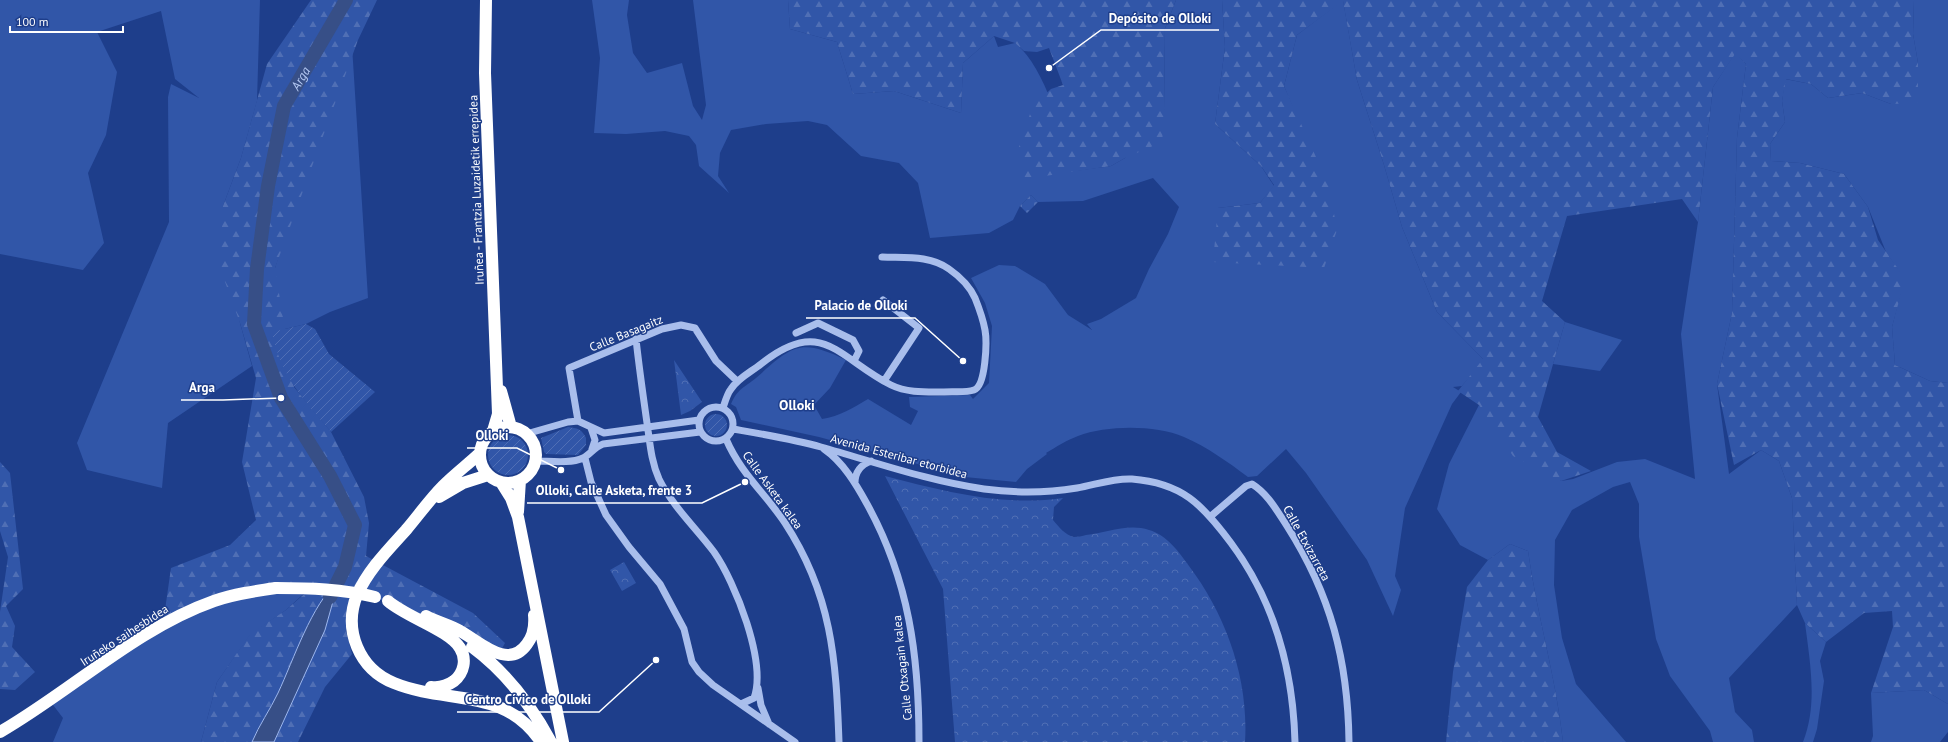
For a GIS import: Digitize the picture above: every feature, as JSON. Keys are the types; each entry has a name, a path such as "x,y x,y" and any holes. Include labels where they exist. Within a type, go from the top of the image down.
{"highway":[{"name":"Iruñea - Frantzia Luzaidetik errepidea","path":"486,0 486,81 497,379"},
{"path":"497,379 511,427"},
{"path":"493,431 498,414 497,379"},
{"path":"511,427 526,434 535,446 535,462 532,469 520,480 514,483 501,482 488,475 483,469 480,454 483,441 493,431 511,427"},
{"path":"480,454 442,487 369,574 357,596 352,630 354,642 360,655 380,676 394,683 411,688 481,700 505,709 528,725 541,742"},
{"path":"430,503 464,483 488,475"},
{"path":"518,517 520,480"},
{"path":"501,482 518,517 563,742"},
{"path":"437,622 460,631 484,648 499,654 514,654 524,649 531,639 535,624 531,584"},
{"name":"Iruñeko saihesbidea","path":"0,732 68,689 151,631 182,614 215,601 248,592 276,588 311,588 350,591 388,601 437,622"},
{"path":"353,615 363,651 380,670 391,677 434,688 450,684 459,677 462,672 464,660 460,648 448,637 397,609 388,601"},
{"path":"437,622 479,652 502,672 523,697 540,722 551,742"}],"street":[{"path":"723,408 730,389 737,381 751,373 789,345 807,341 829,345 891,386 911,392 974,390 980,386 983,379 985,332 974,297 964,282 949,268 927,258 882,256"},
{"path":"882,300 919,328 884,381"},
{"path":"796,333 818,323 853,340 860,351 854,361"},
{"name":"Calle Basagaitz","path":"578,421 569,368 662,329 681,325 695,328 716,361 737,381"},
{"path":"636,339 650,455 659,479 687,521 714,552 731,582 747,619 753,648 761,705 769,724"},
{"path":"711,408 723,408 731,414 734,424 733,429 726,439 715,442 709,440 700,432 699,420 702,415 711,408"},
{"path":"526,434 568,422 578,421 604,433 699,420"},
{"path":"535,462 576,460 585,458 592,449 595,440 591,428"},
{"name":"Avenida Esteribar etorbidea","path":"733,429 821,446 958,485 1002,491 1053,491 1116,479 1153,482 1175,490 1194,500 1211,516 1244,561 1273,616 1290,682 1295,742"},
{"path":"592,449 603,444 700,432"},
{"name":"Calle Asketa kalea","path":"726,439 738,465 772,505 792,535 817,586 828,620 833,649 839,742"},
{"name":"Calle Otxagain kalea","path":"821,446 843,467 855,483 893,557 910,621 915,660 919,742"},
{"path":"585,458 592,482 606,516 628,547 660,584 669,599 684,629 692,662 713,685 796,742"},
{"path":"855,483 855,478 860,468 864,463 871,461"},
{"name":"Calle Etxizarreta","path":"1211,516 1246,486 1252,484 1262,490 1298,545 1328,608 1344,668 1349,742"},
{"path":"741,704 754,698 758,688"}],"green space":[{"path":"0,0 260,0 257,101 241,158 223,206 240,323 252,366 168,423 162,488 87,470 77,443 169,222 168,97 171,84 199,98 175,79 161,11 97,32 117,72 106,135 88,173 104,243 83,270 0,254"},
{"path":"311,0 377,0 358,40 275,268 294,387 331,432 364,497 369,523 366,556 473,613 505,643 499,654 444,626 408,610 350,591 346,631 352,654 325,687 298,742 274,742 325,629 336,590 329,589 275,699 252,742 201,742 217,682 250,634 286,610 311,588 248,592 163,624 171,568 230,545 256,520 242,462 256,378 240,323 220,268 223,206 241,158 267,64"},
{"path":"592,0 629,0 627,15 633,53 647,73 682,63 693,106 702,120 706,105 693,0 788,0 790,29 837,42 853,94 894,91 961,113 963,63 994,36 998,47 1015,43 1026,54 1036,68 1052,102 1074,171 1111,166 1125,158 1165,109 1164,31 1176,0 1222,0 1225,47 1215,124 1261,166 1274,186 1260,203 1218,208 1324,268 1296,115 1284,86 1297,35 1343,0 1357,80 1402,227 1437,312 1484,360 1462,386 1453,387 1461,392 1452,404 1405,508 1395,576 1401,590 1393,616 1367,560 1306,473 1286,449 1257,476 1248,477 1209,450 1184,437 1159,430 1117,428 1090,432 1078,436 1054,448 1027,469 1016,482 965,477 819,437 741,420 736,407 731,404 739,391 779,358 798,348 807,347 830,353 846,360 830,388 814,405 822,419 841,414 868,399 911,425 918,411 910,407 909,397 970,395 973,399 989,383 992,326 985,303 971,278 999,265 1015,266 1045,284 1068,315 1092,330 1087,324 1101,319 1136,298 1149,269 1168,234 1179,207 1153,178 1083,201 1038,202 1031,195 1020,206 1013,220 989,233 930,238 918,183 899,163 861,156 827,125 808,121 766,124 731,130 720,153 718,176 729,193 699,166 696,145 689,136 665,131 626,134 594,133 600,58"},
{"path":"788,0 1176,0 1164,31 1165,109 1162,142 1125,158 1111,166 1025,179 1017,153 1033,105 1051,89 1063,85 1049,48 1037,52 1024,51 1015,43 994,36 963,63 961,113 894,91 853,94 837,42 790,29"},
{"path":"1222,0 1914,0 1913,34 1918,63 1918,103 1891,104 1862,93 1828,98 1811,84 1786,79 1782,101 1785,122 1770,144 1771,161 1800,163 1844,174 1868,207 1878,240 1905,279 1892,327 1895,365 1930,381 1948,383 1948,704 1924,690 1871,693 1893,627 1892,611 1864,613 1826,642 1805,623 1797,605 1792,498 1779,461 1761,450 1734,465 1717,384 1732,313 1737,138 1746,64 1735,54 1713,87 1698,222 1682,199 1567,216 1542,301 1565,322 1538,417 1557,452 1591,471 1561,481 1513,456 1479,405 1458,391 1483,359 1437,312 1402,227 1357,80 1343,1 1297,35 1284,86 1329,186 1337,230 1324,268 1213,262 1218,208 1260,203 1274,185 1261,166 1215,124 1225,47"},
{"path":"1914,0 1948,0 1948,383 1930,381 1895,365 1892,327 1904,279 1886,252 1868,207 1844,174 1800,163 1771,161 1770,144 1785,122 1782,101 1785,79 1811,84 1828,98 1862,93 1891,104 1918,63 1913,34"},
{"path":"351,30 368,298 330,312 306,324 272,332 275,268"},
{"path":"1735,53 1746,64 1737,138 1732,313 1717,384 1729,474 1761,450 1779,461 1792,498 1797,605 1729,678 1735,712 1752,730 1754,742 1713,742 1710,731 1670,676 1656,639 1639,537 1639,504 1630,482 1613,487 1572,510 1555,540 1554,585 1562,638 1576,684 1626,742 1563,742 1556,694 1536,599 1528,551 1510,544 1488,560 1460,545 1437,509 1449,464 1479,405 1561,481 1573,479 1617,462 1645,459 1695,479 1681,334 1698,222 1713,87"},
{"path":"1031,195 1038,202 1027,213 1020,206"},
{"path":"1565,322 1622,340 1600,371 1553,364"},
{"path":"306,324 315,329 329,354 375,392 331,432 294,386 281,361 272,332"},
{"path":"674,360 702,402 690,411 681,415"},
{"path":"716,414 724,417 727,425 724,433 716,436 708,433 705,425 708,417"},
{"path":"568,427 579,430 586,438 586,445 578,455 546,454 544,452 541,438"},
{"path":"512,435 519,438 525,444 528,455 527,463 519,472 512,475 504,475 497,472 489,463 488,451 491,444 500,436"},
{"path":"0,462 10,473 23,589 6,606 15,626 12,647 35,672 15,690 0,689 0,612 8,557 0,531"},
{"path":"885,476 951,492 995,499 1040,500 1063,498 1054,507 1053,520 1065,533 1071,536 1074,537 1125,528 1141,528 1155,532 1167,540 1177,550 1202,585 1214,605 1224,627 1239,672 1245,718 1245,742 955,742 943,589"},
{"path":"1510,544 1528,551 1536,599 1556,694 1563,742 1446,742 1453,672 1467,587 1488,560"},
{"path":"624,562 636,583 622,591 610,570"},
{"path":"311,587 286,610 250,635 217,682 201,742 53,742 63,718 50,701 114,656 215,601"},
{"path":"1805,623 1826,642 1820,661 1824,681 1817,729 1813,742 1803,742 1808,728 1812,698 1811,668"},
{"path":"1924,690 1948,704 1948,732 1940,742 1871,742 1873,736 1871,693"}],"shaded area":[{"path":"339,580 325,630 274,742 252,742 278,693 304,633 320,603"}],"waterway":[{"name":"Arga","path":"330,597 345,567 355,525 330,476 281,398 254,324 257,269 268,186 284,106 346,0"}],"place":[{"name":"Depósito de Olloki","path":"1049,68"},
{"name":"Palacio de Olloki","path":"963,361"},
{"name":"Arga","path":"281,398"},
{"name":"Olloki","path":"561,470"},
{"name":"Olloki, Calle Asketa, frente 3","path":"745,482"},
{"name":"Centro Cívico de Olloki","path":"656,660"}],"district":[{"name":"Olloki","path":"797,405"}]}
